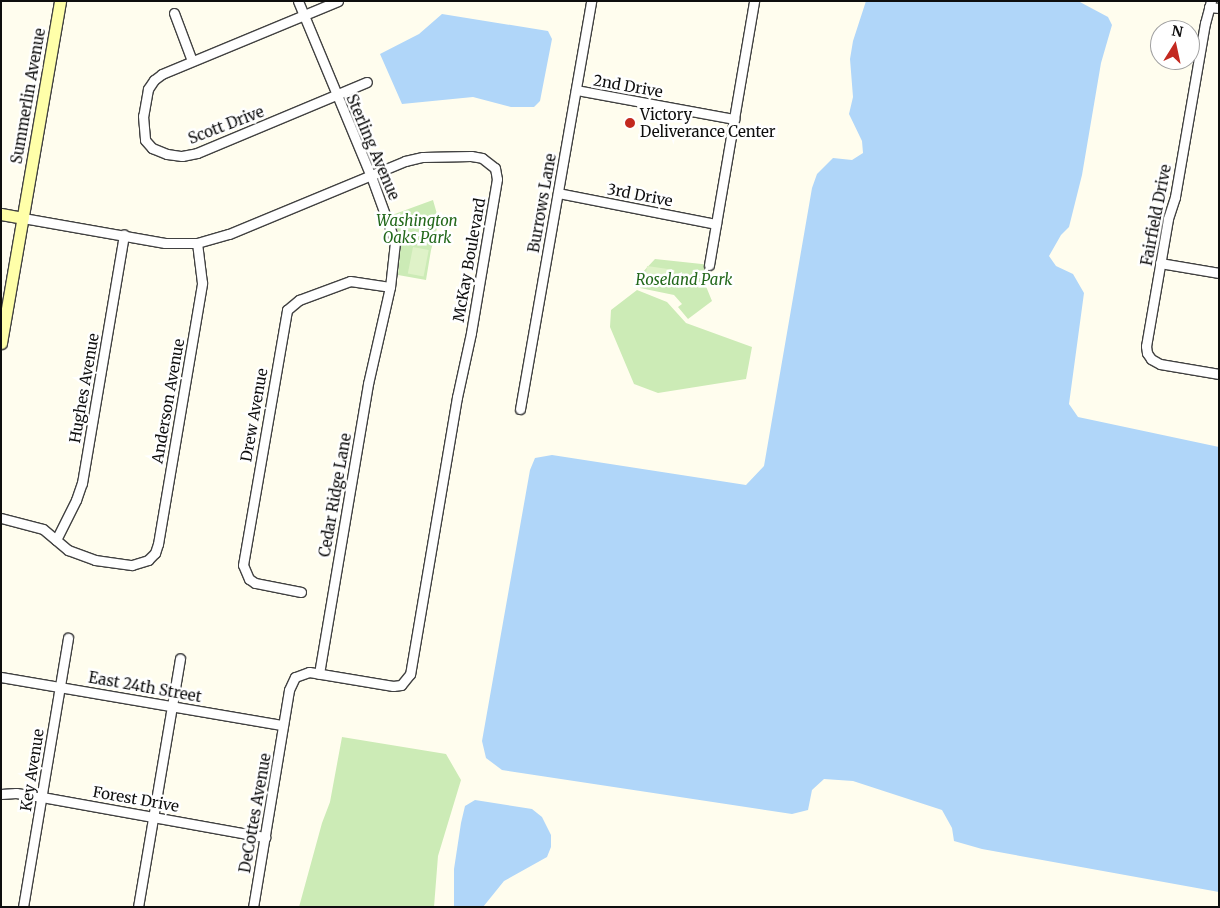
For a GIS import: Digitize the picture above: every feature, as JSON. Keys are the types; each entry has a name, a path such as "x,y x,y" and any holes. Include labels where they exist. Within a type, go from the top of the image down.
{"street":[{"name":"Summerlin Avenue","path":"1,343 60,1"},
{"name":"Sterling Avenue","path":"298,1 371,176 395,242 390,287 383,322"},
{"name":"Scott Drive","path":"338,1 162,74 154,80 148,89 142,129 145,140 152,148 182,156 197,153 368,82"},
{"name":"Burrows Lane","path":"520,409 591,1"},
{"path":"709,265 754,1"},
{"name":"Fairfield Drive","path":"1219,8 1210,4 1175,197 1168,219 1160,263 1147,353 1151,359 1160,364 1219,374"},
{"path":"174,13 192,61"},
{"name":"2nd Drive","path":"576,90 734,119"},
{"name":"McKay Boulevard","path":"23,218 165,243 197,243 229,234 405,161 424,157 471,156 490,162 495,168 497,179 410,674 401,685 393,686 309,672 295,677 289,690 283,725"},
{"name":"3rd Drive","path":"558,193 716,224"},
{"path":"1,214 23,218"},
{"name":"Hughes Avenue","path":"56,540 76,500 82,482 124,235"},
{"name":"Anderson Avenue","path":"56,540 68,550 95,560 132,565 148,560 158,544 201,288 202,274 197,243"},
{"path":"1160,263 1219,273"},
{"name":"Drew Avenue","path":"301,592 255,583 245,572 243,565 287,310 299,300 350,281 390,287"},
{"name":"Cedar Ridge Lane","path":"319,674 368,384 383,322"},
{"path":"1,518 43,529 56,540"},
{"name":"Key Avenue","path":"23,907 68,638"},
{"path":"138,907 180,659"},
{"name":"East 24th Street","path":"1,677 283,725"},
{"name":"DeCottes Avenue","path":"253,907 283,725"},
{"name":"Forest Drive","path":"1,794 42,797 265,836"}],"green space":[{"name":"Washington Oaks Park","path":"433,200 439,221 431,250 426,280 398,275 401,242 392,215"},
{"path":"413,247 429,250 424,277 408,274"},
{"name":"Roseland Park","path":"655,259 711,265 703,279 712,301 688,319 678,307 682,304 674,295 640,288 641,274"},
{"path":"647,266 675,270 672,287 645,283"},
{"path":"637,290 667,302 686,323 752,347 746,379 658,393 634,384 610,327 611,310"},
{"path":"342,737 446,754 461,780 438,856 434,907 299,907 322,823 330,802"}],"water":[{"path":"866,1 1078,1 1108,17 1112,25 1101,63 1082,175 1069,227 1061,235 1049,256 1056,266 1073,274 1084,293 1069,404 1078,417 1219,447 1219,892 982,849 954,841 952,828 942,810 853,781 824,779 812,790 808,810 792,814 502,770 486,758 482,741 530,470 535,458 552,455 746,485 764,466 812,188 817,174 833,158 852,160 863,153 862,141 849,114 853,97 850,59 853,41"},
{"path":"442,14 548,31 552,39 540,101 534,107 511,107 473,97 402,104 380,54 419,34"},
{"path":"475,800 532,809 542,817 551,835 551,847 547,857 504,881 483,907 454,907 454,869 461,823 465,806"}],"place":[{"name":"Victory Deliverance Center","path":"630,123"}]}
